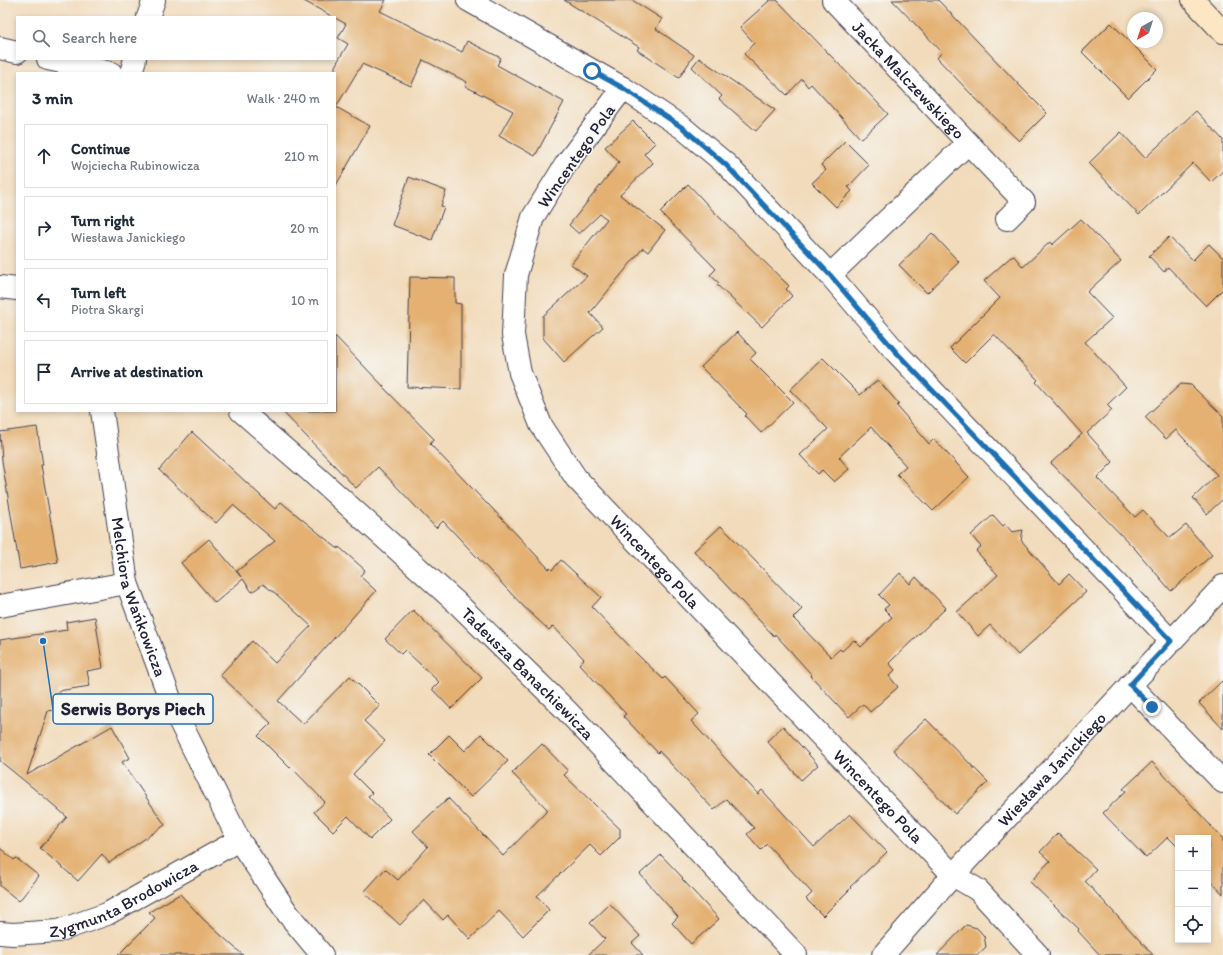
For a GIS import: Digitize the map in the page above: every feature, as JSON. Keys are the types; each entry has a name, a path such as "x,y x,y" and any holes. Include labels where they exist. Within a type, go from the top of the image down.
{"street":[{"path":"148,16 154,0"},
{"path":"468,0 623,88 683,128 726,165 830,275 896,352 1171,641"},
{"name":"Jacka Malczewskiego","path":"833,0 1024,202 1007,219"},
{"path":"1193,0 1223,32"},
{"path":"0,48 16,52"},
{"path":"52,60 106,72"},
{"path":"131,72 135,60"},
{"name":"Wincentego Pola","path":"623,88 566,164 533,218 516,275 513,335 520,373 541,425 576,478 954,875 978,890 1038,955"},
{"name":"Jacka Malczewskiego","path":"830,275 968,143"},
{"path":"0,287 16,289"},
{"name":"Melchiora Wańkowicza","path":"102,412 127,583 175,712 239,840 288,914 322,955"},
{"name":"Tadeusza Banachiewicza","path":"242,412 457,603 567,711 796,955"},
{"path":"0,606 127,583"},
{"name":"Wiesława Janickiego","path":"883,955 954,875 1223,586"},
{"path":"1130,685 1223,782"},
{"name":"Zygmunta Brodowicza","path":"0,933 13,934 58,932 107,914 239,840"}],"building":[{"path":"302,0 386,0 380,11 462,52 467,41 501,58 497,65 564,102 535,156 499,136 513,111 465,86 467,82 423,60 411,86 362,64 336,107 335,66 348,44 338,38 346,24 336,19 336,16 331,16"},
{"path":"564,0 632,0 662,19 656,29 694,55 679,78 637,50 639,47"},
{"path":"770,0 777,0 888,114 861,139 811,84 808,87 802,79 787,95 744,54 754,43 740,27"},
{"path":"892,0 938,0 1047,113 1019,141 937,58 942,52"},
{"path":"1111,23 1127,39 1127,48 1136,48 1157,69 1128,98 1082,52"},
{"path":"699,58 775,110 756,131 719,99 722,96 692,67"},
{"path":"336,107 370,126 336,185"},
{"path":"1196,111 1223,140 1223,171 1211,182 1193,163 1139,215 1089,163 1121,132 1145,158"},
{"path":"633,121 655,143 644,154 653,163 620,195 665,230 648,252 643,248 590,313 603,327 564,362 543,338 543,316 587,276 571,264 607,219 600,214 579,234 569,225 619,162 605,147"},
{"path":"845,141 869,165 848,187 852,191 836,207 812,183 826,170 821,165"},
{"path":"409,177 446,191 441,206 444,207 432,240 392,225"},
{"path":"688,184 789,286 786,289 792,296 762,327 717,285 719,283 710,275 716,269 660,212"},
{"path":"1081,219 1121,261 1087,292 1112,318 1085,342 1126,387 1107,405 1112,410 1087,433 1113,462 1097,478 1135,517 1143,510 1170,538 1186,525 1212,555 1171,591 1136,550 1051,463 1082,434 1036,382 1038,380 994,334 965,363 950,348 1000,298 984,281 1013,255 1023,267 1050,242 1052,245"},
{"path":"932,233 959,262 927,293 899,265"},
{"path":"1169,237 1193,260 1209,244 1223,258 1223,289 1206,306 1168,267 1164,272 1149,256"},
{"path":"410,277 455,278 455,303 461,304 461,389 407,387"},
{"path":"737,332 756,353 750,359 793,402 761,433 745,416 747,414 701,367"},
{"path":"336,337 434,439 430,444 549,569 550,568 552,570 561,560 601,597 592,607 663,679 665,677 699,714 691,721 758,794 762,790 814,847 850,814 887,852 850,887 851,888 823,916 806,899 812,893 767,844 761,850 747,834 754,828 726,799 714,810 659,751 658,753 623,716 626,714 579,664 584,659 553,626 549,630 523,606 443,521 436,528 378,467 356,488 283,412 336,412"},
{"path":"823,358 860,395 878,380 899,404 897,406 929,444 934,439 969,477 933,511 897,474 906,466 871,427 839,457 849,469 834,482 822,470 818,474 800,455 828,429 790,390"},
{"path":"1181,384 1191,385 1223,416 1223,499 1207,514 1193,498 1217,475 1176,430 1166,439 1145,417"},
{"path":"37,427 43,465 41,465 58,562 20,569 2,461 0,432"},
{"path":"192,432 275,509 281,502 338,549 339,547 365,570 360,576 376,591 278,701 303,724 350,676 380,706 364,721 385,741 353,774 372,793 368,796 390,819 370,839 348,816 333,831 314,812 325,802 258,736 271,723 220,675 252,641 275,663 311,626 263,584 252,592 243,579 215,603 181,563 209,539 241,577 237,571 275,541 233,505 216,523 159,470"},
{"path":"993,515 1003,526 1005,524 1012,532 1023,530 1021,540 1059,584 1069,574 1086,592 1018,655 990,625 978,636 957,612 998,575 976,551 981,547 971,535"},
{"path":"721,526 802,609 793,618 831,657 840,649 842,651 854,640 861,647 892,617 884,609 889,605 879,595 900,573 910,584 916,577 946,608 889,663 895,670 889,676 898,687 870,712 863,704 849,717 775,634 774,636 694,551"},
{"path":"413,610 482,678 451,709 432,689 439,682 405,650 401,654 385,639"},
{"path":"95,617 103,668 87,671 90,686 58,691 60,709 48,711 27,775 112,726 130,758 122,762 165,825 109,863 102,854 78,881 40,848 67,817 0,761 0,640 67,630 66,622"},
{"path":"1223,680 1223,729 1199,703"},
{"path":"926,719 988,782 955,814 893,750"},
{"path":"783,726 818,765 801,780 767,741"},
{"path":"481,734 508,761 471,797 429,755 449,735 465,751"},
{"path":"542,744 568,771 564,775 620,829 620,837 601,856 590,845 537,896 549,910 523,936 499,911 470,939 448,915 443,920 424,900 400,925 364,892 385,869 398,880 428,847 413,831 448,798 503,856 548,810 512,773"},
{"path":"1152,762 1223,839 1223,894 1211,881 1211,835 1175,835 1175,844 1168,837 1146,858 1103,813 1126,791 1123,789"},
{"path":"1058,833 1096,869 1085,881 1153,955 1100,955 1078,931 1079,929 1030,882 1050,861 1040,852"},
{"path":"0,848 14,860 16,858 39,876 19,901 0,886"},
{"path":"661,855 719,919 691,944 672,923 678,917 640,874"},
{"path":"180,894 203,919 243,955 118,955 155,918 149,912"},
{"path":"610,904 640,936 632,943 643,955 588,955 605,939 590,923"},
{"path":"966,925 977,928 984,936 986,947 977,955 937,955"}],"place":[{"name":"Serwis Borys Piech","path":"43,641"}],"route":[{"path":"592,71 623,88 683,128 726,165 830,275 896,352 1171,641 1130,685 1152,707"}]}
